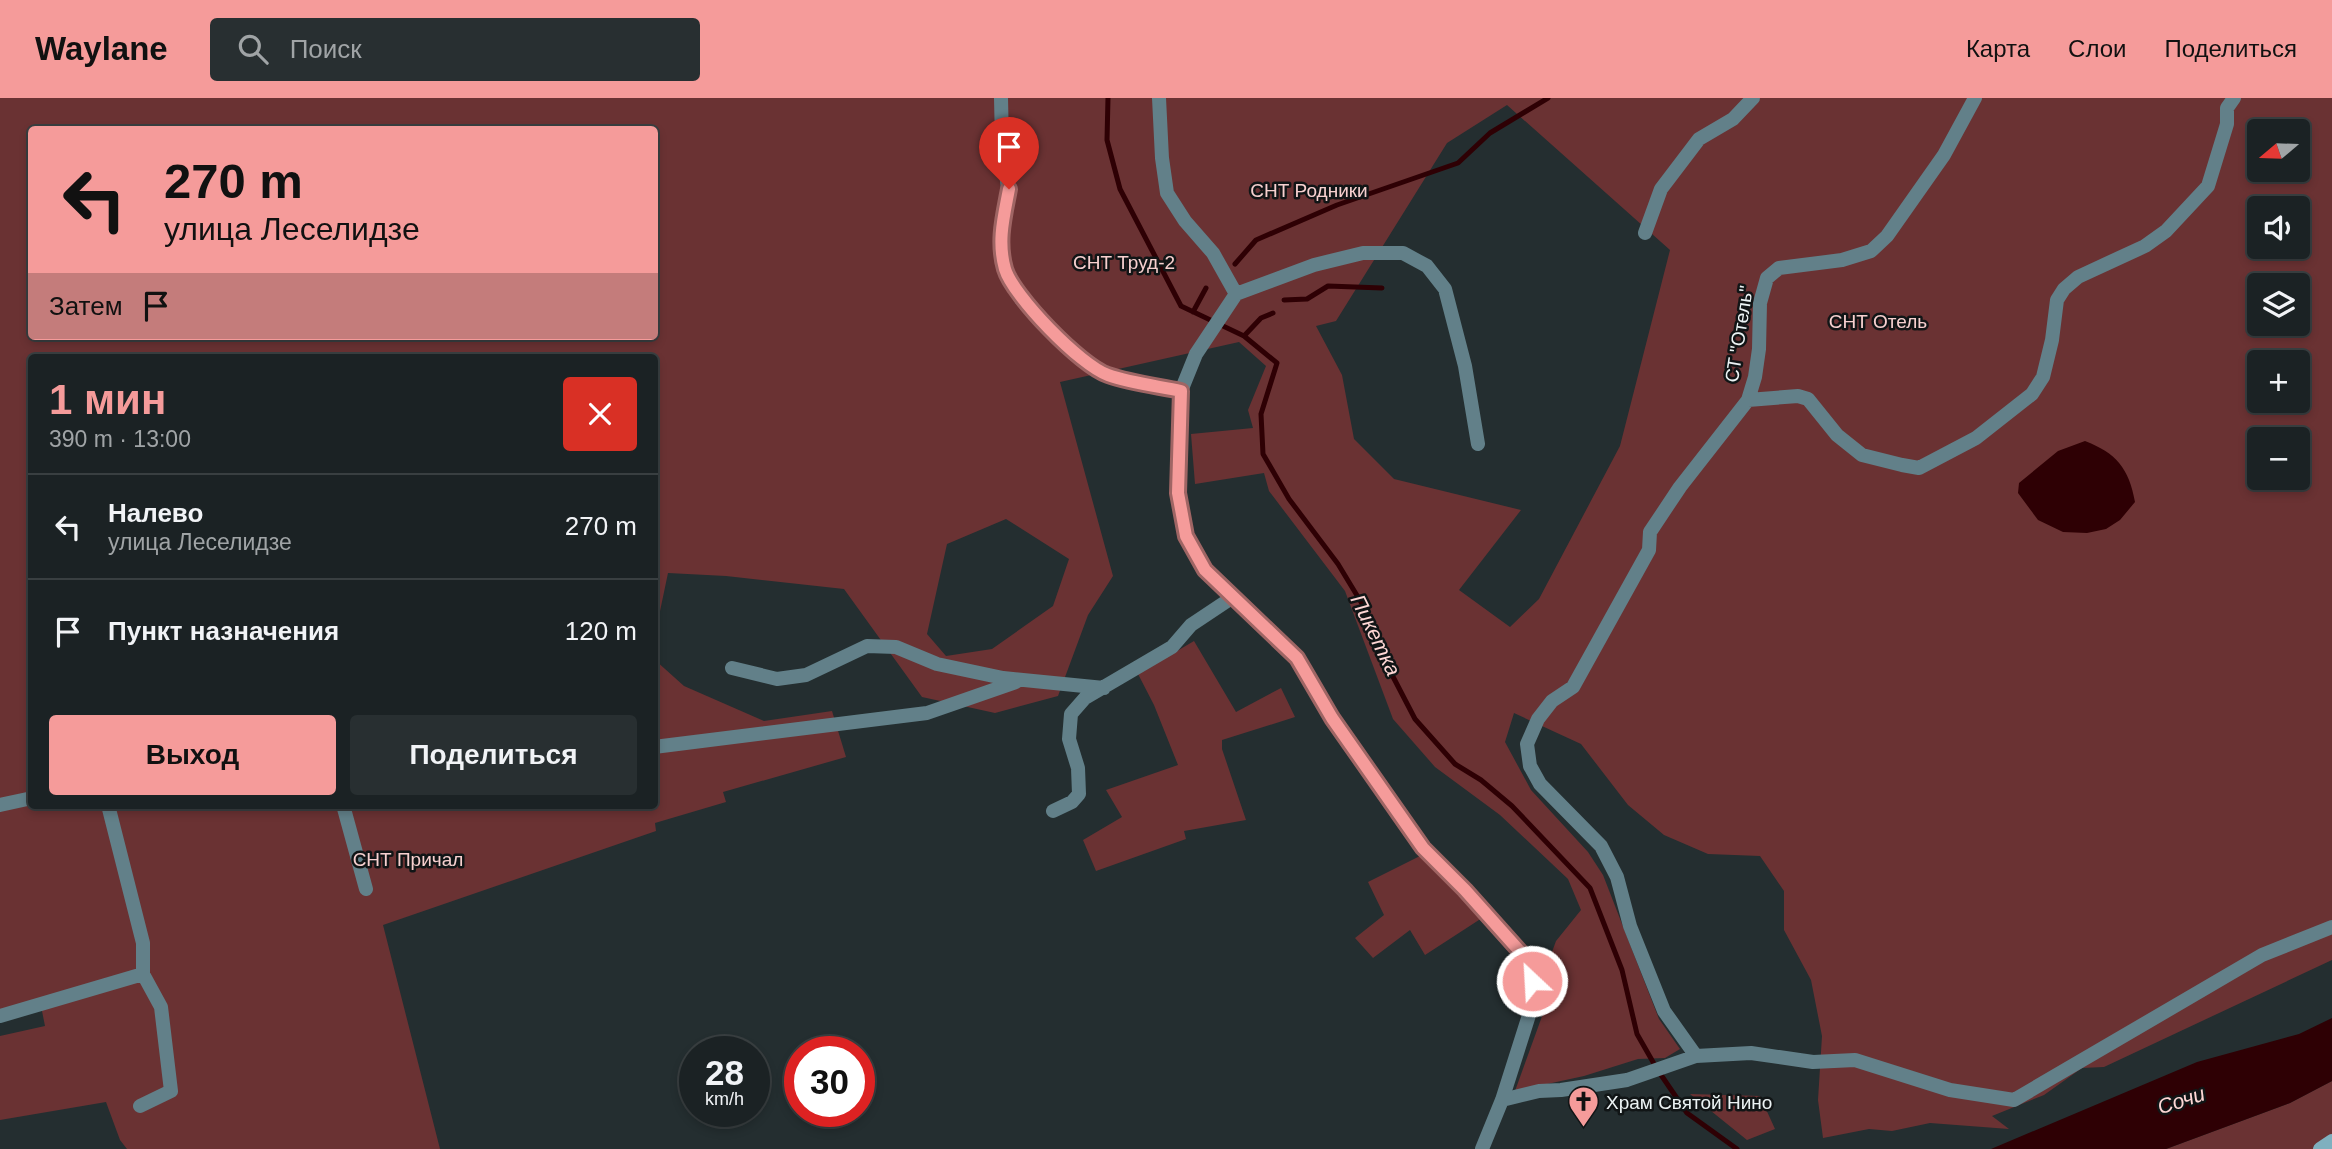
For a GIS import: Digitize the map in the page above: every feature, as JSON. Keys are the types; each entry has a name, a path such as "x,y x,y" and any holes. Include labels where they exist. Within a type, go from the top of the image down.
{"street":[{"path":"1001,98 1002,142 1009,189 1000,239 1006,271 1021,299 1066,345 1105,374 1181,391"},
{"path":"1159,98 1167,193 1185,221 1213,253 1236,294"},
{"path":"1645,233 1661,189 1699,139 1733,119 1753,98"},
{"name":"СТ \"Отель\"","path":"1696,1056 1664,1012 1630,926 1617,877 1601,846 1540,784 1530,766 1527,744 1538,719 1552,701 1573,687 1649,550 1650,532 1680,487 1748,400 1759,349 1760,303 1768,278 1779,268 1842,260 1871,251 1887,236 1944,155 1975,98"},
{"path":"1748,400 1798,396 1808,400 1837,435 1862,455 1902,466 1919,468 1976,438 2032,394 2043,377 2052,340 2057,300 2064,289 2078,277 2145,246 2166,231 2208,186 2227,124 2228,101"},
{"path":"1478,444 1465,366 1445,289 1427,266 1404,253 1363,253 1314,265 1236,294 1196,354 1181,391 1178,493 1186,536 1205,570 1297,658 1332,718 1423,848 1524,956 1532,981 1530,1012 1502,1100 1482,1149"},
{"path":"1054,811 1072,802 1079,794 1078,768 1069,738 1071,714 1085,698 1172,647 1191,625 1233,597"},
{"path":"732,668 777,679 787,678 806,675 867,646 897,647 937,664 1020,680 1104,688"},
{"path":"658,747 927,713 1020,680"},
{"path":"0,805 28,799"},
{"path":"109,809 143,943 143,974 161,1007 171,1091 140,1106"},
{"path":"344,809 366,889"},
{"path":"1502,1100 1539,1091 1628,1080 1696,1056 1751,1052 1813,1062 1855,1060 1950,1090 2014,1100 2262,955 2332,927"},
{"path":"0,1016 143,974"},
{"path":"2320,1149 2332,1141"}],"green space":[{"path":"0,98 2332,98 2332,960 2104,1067 2082,1068 2044,1095 1992,1116 2009,1129 1930,1123 1892,1131 1869,1129 1823,1138 1818,1100 1822,1036 1811,980 1784,930 1784,891 1760,856 1708,854 1664,835 1628,805 1581,744 1514,713 1505,742 1531,790 1588,852 1603,875 1659,1019 1680,1049 1665,1058 1638,1059 1584,1076 1515,1091 1545,1008 1541,982 1556,941 1581,910 1568,879 1500,815 1435,767 1393,719 1345,591 1269,491 1264,473 1195,484 1191,434 1253,428 1248,410 1266,366 1239,342 1060,382 1113,576 1088,615 1058,696 995,713 922,697 844,589 726,576 668,573 658,621 658,354 28,354 28,809 658,809 658,663 684,686 764,721 832,711 846,757 723,792 726,802 655,823 656,831 383,925 440,1149 127,1149 120,1140 106,1102 0,1120 0,1036 45,1026 41,1006 0,1012","holes":["1507,105 1670,250 1620,446 1539,599 1510,627 1459,590 1521,510 1394,479 1354,439 1342,375 1316,326 1336,321 1447,143","1006,519 1069,559 1053,606 992,649 946,656 927,634 947,544"]},
{"path":"1194,641 1236,712 1281,688 1295,717 1222,740 1222,749 1246,820 1184,831 1186,839 1096,871 1083,840 1122,817 1106,790 1178,765 1154,705 1138,674"},
{"path":"1420,856 1482,918 1425,955 1410,930 1373,958 1355,938 1384,915 1368,882"},
{"path":"2332,1081 2332,1149 2166,1149 2290,1103"},
{"path":"1690,1094 1760,1096 1775,1129 1747,1140"}],"water":[{"path":"2085,441 2105,451 2119,463 2129,480 2135,502 2120,520 2106,529 2087,533 2063,532 2038,520 2018,493 2019,483 2058,451"},
{"name":"Сочи","path":"2332,1018 2332,1081 2290,1103 2166,1149 1991,1149 2197,1062 2299,1034"}],"waterway":[{"name":"Пикетка","path":"1108,98 1107,140 1120,189 1181,306 1244,336 1277,363 1261,414 1263,454 1289,499 1338,564 1367,612 1389,669 1415,719 1455,764 1481,780 1512,806 1590,888 1622,970 1637,1034 1687,1113 1737,1149"},
{"path":"1235,264 1256,240 1337,205 1458,163 1490,133 1548,98"},
{"path":"1284,300 1307,299 1328,286 1382,288"},
{"path":"1193,312 1206,288"},
{"path":"1244,336 1261,318 1273,313"}],"place":[{"name":"Храм Святой Нино","path":"1583,1129"}],"route":[{"path":"1009,189 1000,239 1006,271 1021,299 1066,345 1105,374 1181,391 1178,493 1186,536 1205,570 1297,658 1332,718 1423,848 1524,956 1532,981"}],"park label":[{"name":"СНТ Родники","path":"1309,190"},
{"name":"СНТ Труд-2","path":"1124,262"},
{"name":"СНТ Отель","path":"1878,321"},
{"name":"СНТ Причал","path":"408,859"}]}
